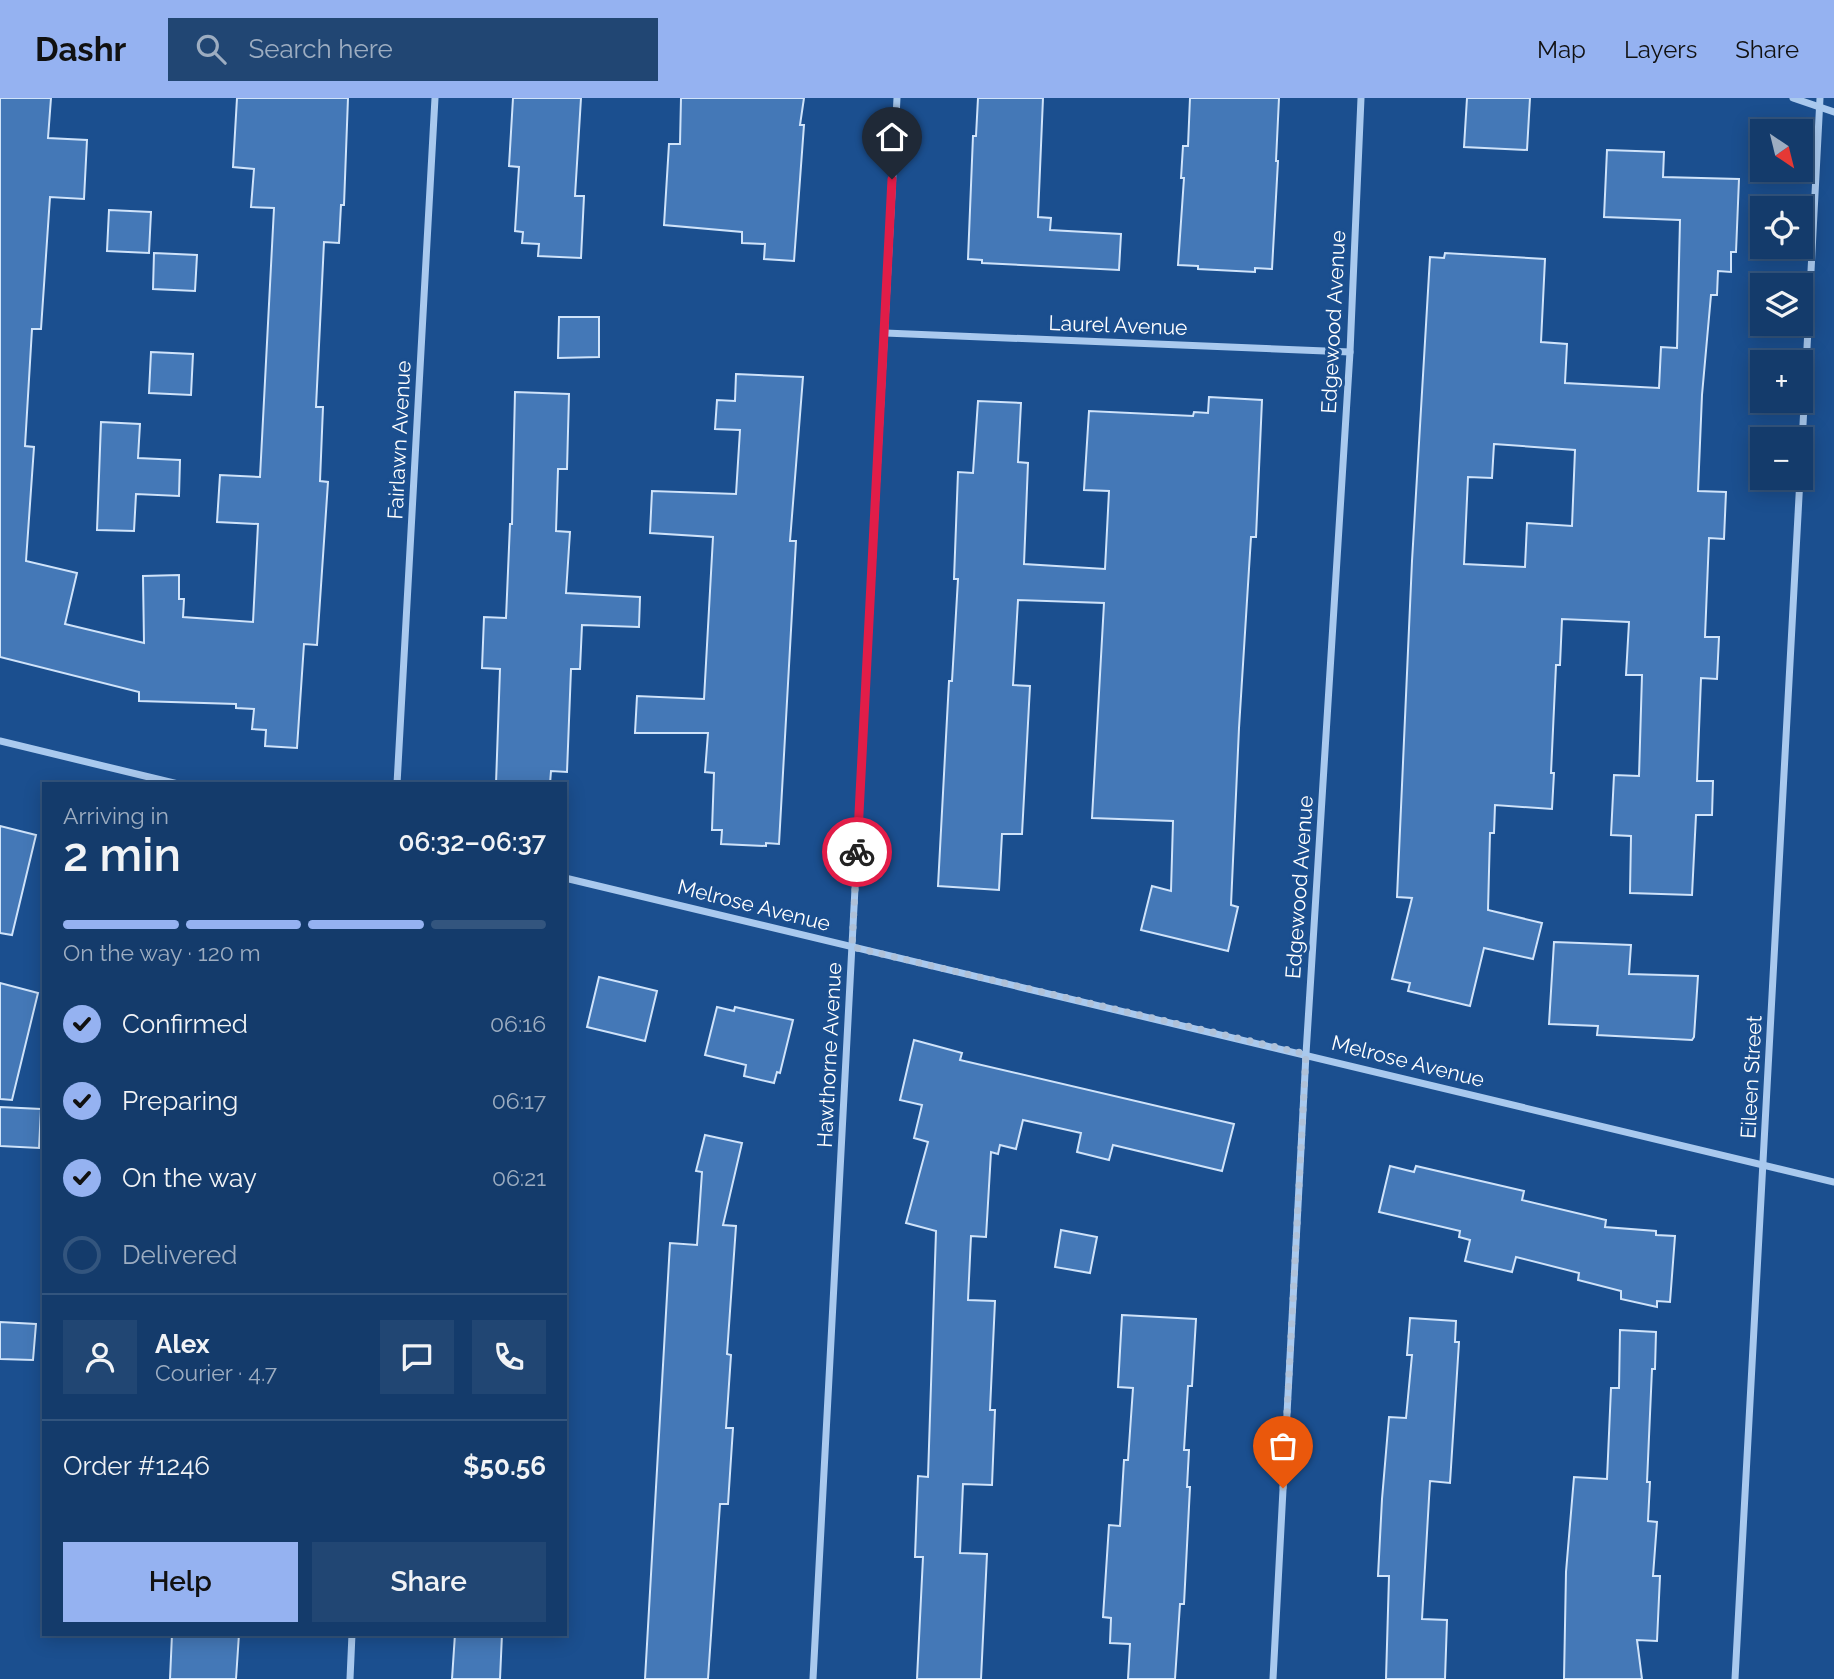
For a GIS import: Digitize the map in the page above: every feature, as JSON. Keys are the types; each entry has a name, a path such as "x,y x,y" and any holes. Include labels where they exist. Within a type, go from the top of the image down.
{"street":[{"name":"Fairlawn Avenue","path":"397,782 435,98"},
{"name":"Hawthorne Avenue","path":"813,1679 897,98"},
{"name":"Edgewood Avenue","path":"1273,1679 1306,1054 1350,352 1362,98"},
{"path":"1793,98 1834,112"},
{"path":"1803,427 1820,98"},
{"name":"Laurel Avenue","path":"885,333 1350,352"},
{"name":"Eileen Street","path":"1735,1679 1799,490"},
{"path":"0,741 170,782"},
{"name":"Melrose Avenue","path":"567,878 1834,1182"},
{"path":"350,1679 352,1636"}],"building":[{"path":"0,98 51,98 48,138 87,140 84,199 50,197 41,329 32,329 25,446 34,447 26,561 77,573 65,624 144,643 143,576 179,575 179,599 184,599 183,617 253,622 258,524 217,522 220,475 260,477 274,208 251,207 254,169 233,167 237,98 348,98 344,205 341,205 339,243 324,242 316,407 323,407 320,481 328,482 317,645 304,644 297,748 265,746 266,730 252,729 254,709 236,708 236,704 139,701 139,692 0,657"},
{"path":"513,98 581,98 575,196 584,196 581,258 538,256 539,244 522,243 523,232 515,231 519,167 509,166"},
{"path":"681,98 804,98 800,125 804,125 794,261 764,259 765,244 742,243 742,232 664,225 669,144 680,144"},
{"path":"978,98 1043,98 1038,217 1051,218 1050,230 1121,234 1119,270 982,263 982,260 968,259 973,136 976,136"},
{"path":"1190,98 1279,98 1272,269 1255,268 1255,272 1198,269 1198,266 1178,265 1184,178 1181,178 1183,146 1188,146"},
{"path":"1467,98 1530,98 1527,150 1464,147"},
{"path":"1607,150 1664,152 1663,177 1739,179 1736,252 1731,252 1731,272 1718,271 1717,295 1711,295 1702,395 1698,491 1726,492 1724,539 1709,538 1705,637 1719,637 1717,679 1701,678 1697,781 1713,781 1712,815 1696,815 1692,895 1630,893 1631,836 1611,835 1614,775 1639,776 1642,675 1626,675 1629,622 1562,619 1560,665 1556,665 1552,809 1495,805 1494,833 1490,833 1488,910 1542,923 1533,959 1484,948 1470,1006 1408,991 1410,983 1392,979 1412,898 1397,897 1412,561 1430,257 1444,258 1445,253 1545,259 1541,342 1567,344 1565,383 1659,388 1661,347 1677,348 1680,220 1604,217","holes":["1494,444 1575,450 1572,526 1527,523 1525,567 1464,564 1468,477 1492,478"]},
{"path":"109,210 151,212 149,253 107,251"},
{"path":"154,253 197,255 195,291 153,289"},
{"path":"559,317 599,317 599,357 558,358"},
{"path":"151,352 193,354 191,395 149,393"},
{"path":"736,374 803,377 790,541 796,541 779,844 766,843 766,846 721,844 722,830 712,830 714,773 705,772 708,733 635,733 637,696 704,699 713,537 650,533 652,491 736,494 740,430 715,429 717,400 735,401"},
{"path":"515,392 569,394 567,469 558,469 556,531 570,532 566,593 640,597 639,627 582,625 580,669 571,669 567,772 551,771 550,782 496,782 500,669 482,668 484,617 506,618 512,524"},
{"path":"1209,397 1262,400 1256,537 1251,537 1239,728 1231,905 1238,907 1228,951 1141,930 1152,886 1171,891 1173,821 1092,818 1104,603 1018,600 1013,685 1030,686 1022,834 1002,834 999,890 938,886 949,681 952,681 958,579 954,579 958,472 973,473 978,401 1021,403 1018,462 1028,463 1024,564 1105,569 1109,491 1084,490 1089,411 1193,416 1194,412 1208,413"},
{"path":"101,422 140,424 138,458 180,460 179,496 136,494 134,531 97,530"},
{"path":"0,826 36,835 12,935 0,933"},
{"path":"1554,942 1631,945 1629,974 1698,976 1692,1040 1597,1035 1598,1026 1549,1024"},
{"path":"599,977 657,991 645,1041 587,1027"},
{"path":"0,983 38,993 12,1100 0,1099"},
{"path":"717,1007 734,1011 735,1007 793,1020 780,1073 777,1072 774,1083 744,1076 746,1065 705,1055"},
{"path":"914,1040 962,1053 960,1060 1234,1124 1222,1171 1113,1145 1109,1160 1077,1152 1081,1133 1023,1120 1016,1149 1000,1145 998,1154 991,1152 986,1237 971,1236 968,1300 995,1301 990,1410 995,1410 992,1485 963,1484 960,1553 987,1554 981,1679 917,1679 923,1557 915,1557 918,1476 928,1477 936,1231 906,1223 928,1142 914,1138 922,1105 900,1100"},
{"path":"0,1107 41,1109 39,1148 0,1146"},
{"path":"705,1135 742,1143 723,1225 736,1226 727,1354 731,1355 726,1428 733,1428 728,1504 720,1504 708,1679 645,1679 670,1243 697,1245 702,1172 696,1171"},
{"path":"1390,1166 1414,1172 1416,1166 1524,1191 1522,1200 1606,1220 1605,1227 1656,1231 1656,1235 1675,1236 1670,1302 1657,1301 1657,1307 1621,1299 1621,1291 1578,1280 1579,1273 1516,1257 1512,1272 1465,1261 1470,1240 1459,1237 1460,1231 1379,1212"},
{"path":"1061,1230 1097,1237 1090,1273 1055,1267"},
{"path":"1122,1315 1196,1319 1192,1386 1188,1386 1184,1450 1189,1450 1187,1487 1190,1487 1184,1604 1180,1604 1175,1679 1128,1679 1130,1644 1110,1643 1111,1618 1103,1617 1109,1525 1120,1526 1124,1460 1128,1460 1133,1388 1118,1387"},
{"path":"1410,1318 1456,1321 1455,1342 1459,1342 1450,1483 1430,1481 1422,1619 1447,1620 1445,1679 1386,1679 1389,1576 1378,1576 1382,1499 1389,1417 1406,1418 1412,1355 1407,1355"},
{"path":"0,1322 36,1324 33,1360 0,1359"},
{"path":"1620,1330 1656,1332 1647,1482 1650,1482 1648,1521 1657,1522 1653,1576 1660,1576 1657,1641 1637,1640 1642,1679 1564,1679 1566,1572 1574,1477 1607,1479 1611,1388 1619,1388"},
{"path":"172,1636 239,1636 236,1679 170,1679"},
{"path":"455,1636 502,1636 500,1679 452,1679"}],"way so far":[{"path":"857,852 852,947 1306,1054 1283,1488"}],"route":[{"path":"857,852 892,179"}]}
